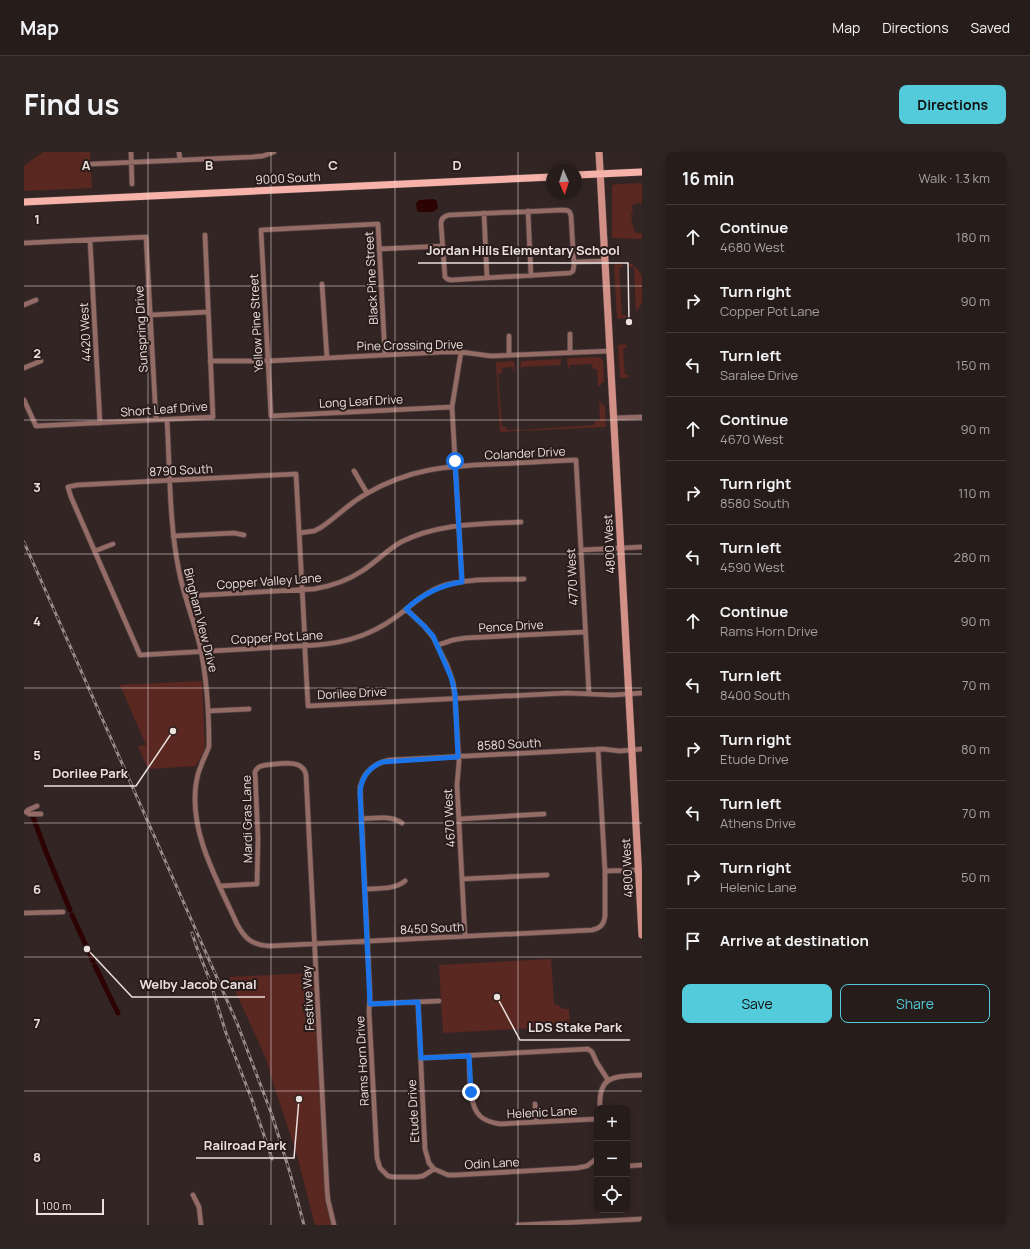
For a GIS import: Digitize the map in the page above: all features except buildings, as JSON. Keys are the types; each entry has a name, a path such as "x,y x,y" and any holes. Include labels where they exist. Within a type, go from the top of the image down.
{"main road":[{"path":"582,176 642,172"},
{"name":"9000 South","path":"24,202 546,177"}],"street":[{"path":"131,152 132,184"},
{"path":"179,152 180,160"},
{"path":"92,164 180,160 229,155 263,156 274,152"},
{"name":"4800 West","path":"599,152 642,935"},
{"path":"528,211 531,276"},
{"path":"528,211 569,211 571,216 574,262 574,269 572,272 568,274 451,280 446,278 444,275 441,224 444,216 528,211"},
{"path":"484,213 487,278"},
{"name":"Black Pine Street","path":"261,230 378,224 385,355"},
{"name":"Yellow Pine Street","path":"261,230 271,416"},
{"name":"Short Leaf Drive","path":"24,400 36,426 214,417 210,361 209,304 205,236"},
{"name":"Sunspring Drive","path":"90,240 146,237 156,420"},
{"path":"24,243 90,240"},
{"name":"4420 West","path":"90,240 100,423"},
{"path":"379,248 443,246"},
{"path":"574,262 605,261"},
{"path":"322,284 327,358"},
{"path":"24,306 36,300"},
{"path":"150,315 208,312"},
{"path":"570,334 570,353"},
{"path":"509,336 509,355"},
{"name":"Pine Crossing Drive","path":"210,361 268,361 444,352 461,352 486,356 610,350"},
{"path":"461,352 452,407 462,582"},
{"path":"24,368 41,361"},
{"name":"Long Leaf Drive","path":"271,416 452,407"},
{"path":"614,418 642,417"},
{"name":"Bingham View Drive","path":"167,420 174,536 179,571 201,651 206,682 209,746 198,775 195,797 198,830 202,844 242,934 249,940 262,946"},
{"name":"Colander Drive","path":"299,533 320,528 367,493 407,476 455,466 576,460"},
{"name":"4770 West","path":"576,460 589,694"},
{"path":"354,471 367,493"},
{"name":"8790 South","path":"68,487 77,485 296,474"},
{"name":"Dorilee Drive","path":"296,474 308,706 567,693 642,693"},
{"name":"Copper Pot Lane","path":"68,487 140,655 334,644 359,637 381,627 419,598 432,590 449,584 524,579"},
{"name":"Copper Valley Lane","path":"185,596 302,590 332,586 349,579 363,570 385,552 418,534 435,529 458,526 521,522"},
{"path":"174,536 234,533 244,535"},
{"path":"95,552 113,544"},
{"path":"581,550 642,547"},
{"name":"4670 West","path":"406,609 428,630 438,645 451,677 455,698 458,757 457,785 465,936"},
{"name":"Pence Drive","path":"438,645 464,638 586,632"},
{"path":"208,711 249,709"},
{"path":"598,749 605,871 638,870"},
{"name":"8580 South","path":"367,771 376,764 390,760 598,749 642,750"},
{"name":"Mardi Gras Lane","path":"220,886 257,884 258,838 256,769 262,766 299,764 304,769"},
{"name":"Festive Way","path":"304,769 306,775 327,1189 334,1225"},
{"name":"Rams Horn Drive","path":"367,771 362,779 360,787 370,1004 369,1011 377,1158 380,1168 388,1176 399,1178 417,1177 423,1176 434,1169"},
{"path":"25,812 37,806"},
{"path":"25,812 29,814 41,814"},
{"path":"459,819 544,814"},
{"path":"361,819 391,818 397,819 402,823"},
{"name":"8450 South","path":"262,946 592,930 600,928 605,916 605,871"},
{"path":"462,879 547,875"},
{"path":"365,889 395,887 405,881"},
{"path":"24,913 63,912"},
{"path":"370,1004 439,1001"},
{"name":"Etude Drive","path":"418,1002 425,1149 426,1156 434,1169"},
{"path":"421,1058 588,1050 592,1052 608,1080"},
{"name":"Helenic Lane","path":"469,1056 472,1102 480,1116 487,1120 500,1124 594,1119"},
{"path":"600,1105 600,1094 603,1085 608,1080 618,1077 642,1076"},
{"path":"535,1104 536,1122"},
{"name":"Odin Lane","path":"434,1169 448,1175 456,1175 578,1168 588,1166 594,1161"},
{"path":"630,1166 642,1165"},
{"path":"193,1195 199,1207 201,1225"},
{"path":"518,1225 619,1222 642,1219"}],"shaded area":[{"path":"43,152 90,152 92,188 24,191 24,166"},
{"path":"642,183 642,203 634,204 632,206 633,212 631,214 634,231 636,233 642,233 642,239 612,238 612,187 614,184"},
{"path":"434,199 437,201 438,208 433,212 417,211 416,203 419,200"},
{"path":"622,264 623,267 619,268 622,315 626,315 626,318 617,319 614,265"},
{"path":"629,264 632,264 642,276 642,303 636,312 634,267 629,267"},
{"path":"625,344 628,347 623,348 625,374 629,375 627,378 620,378 618,345"},
{"path":"599,357 603,360 604,382 602,382 600,386 598,386 597,369 593,369 592,364 570,365 569,369 568,368 567,358"},
{"path":"561,359 560,369 559,365 521,367 520,370 521,361"},
{"path":"514,361 515,371 513,370 513,367 502,368 502,373 498,374 502,427 506,427 507,430 520,430 594,425 595,421 600,421 599,402 601,402 601,404 605,406 606,427 500,432 496,362"},
{"path":"202,681 205,744 204,751 196,766 148,769 138,746 146,745 120,685"},
{"path":"551,959 554,1004 563,1009 569,1009 570,1026 443,1033 439,965"},
{"path":"314,973 325,1191 332,1225 315,1225 296,1152 267,1061 229,977"}],"waterway":[{"path":"33,817 70,910"},
{"path":"72,915 93,961"},
{"path":"95,966 118,1013"}],"railway":[{"path":"24,542 237,1023 272,1115 304,1225"},
{"path":"192,933 210,981 226,1033 252,1100 272,1159"}],"place":[{"name":"Jordan Hills Elementary School","path":"629,322"},
{"name":"Dorilee Park","path":"173,731"},
{"name":"Welby Jacob Canal","path":"87,949"},
{"name":"LDS Stake Park","path":"497,997"},
{"name":"Railroad Park","path":"299,1099"}],"route":[{"path":"455,461 462,582 449,584 432,590 419,598 406,609 433,636 451,677 455,693 458,757 390,760 376,764 367,771 362,779 360,793 370,1004 418,1002 421,1058 469,1056 471,1092"}]}
